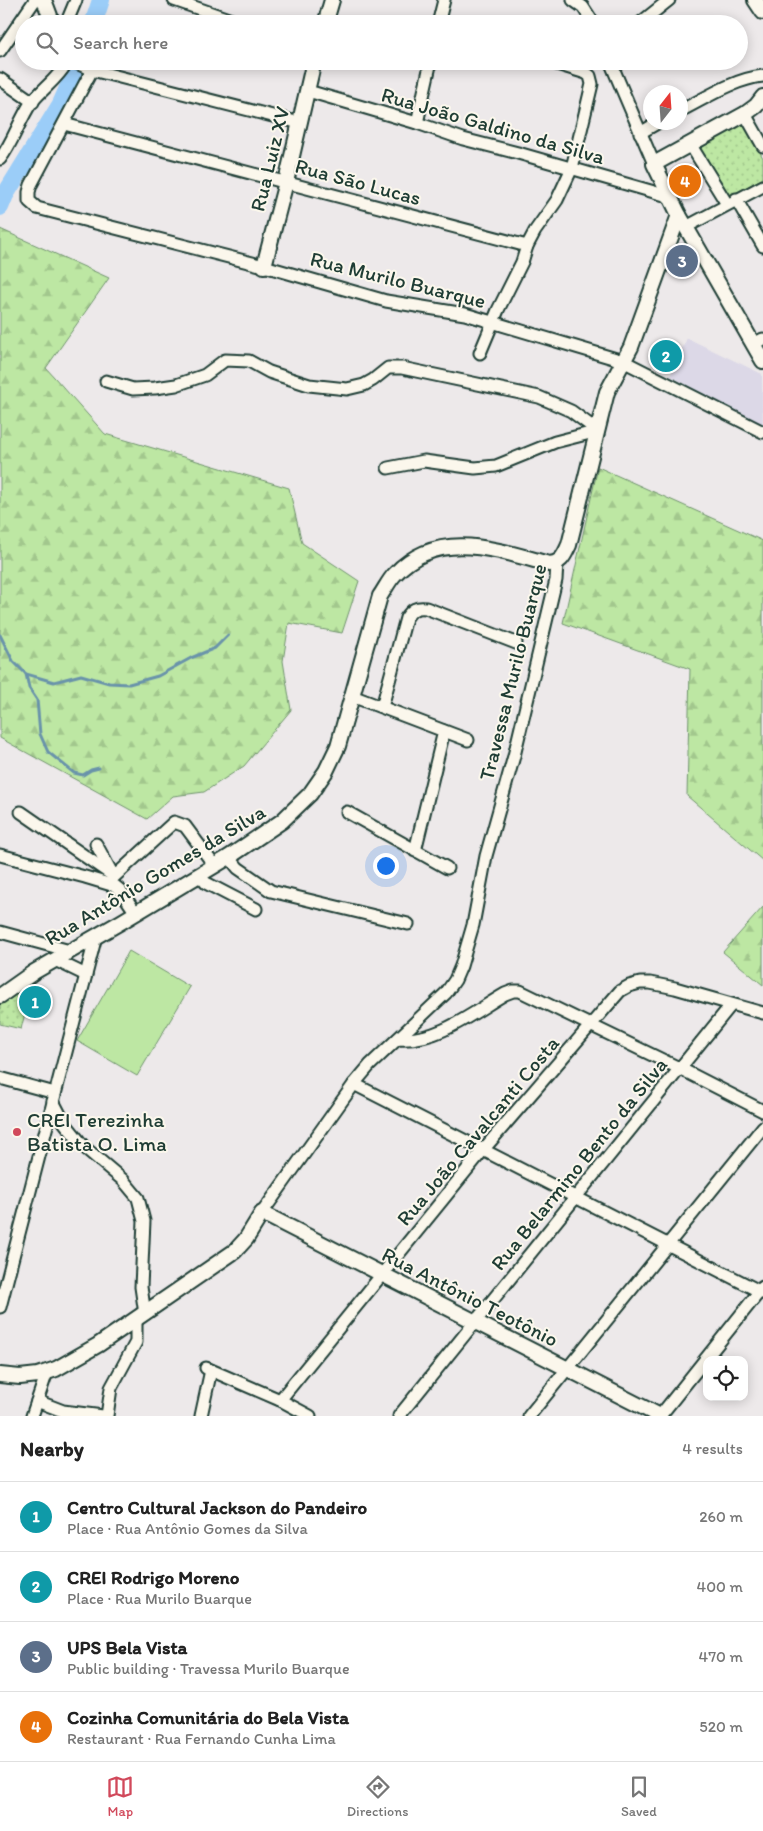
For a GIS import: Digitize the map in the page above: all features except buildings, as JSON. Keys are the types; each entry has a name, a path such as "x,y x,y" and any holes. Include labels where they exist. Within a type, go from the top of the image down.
{"street":[{"path":"25,15 35,0"},
{"path":"44,0 50,15"},
{"path":"70,15 76,0"},
{"path":"174,0 217,15"},
{"path":"327,15 332,0"},
{"path":"440,15 444,0"},
{"path":"573,0 589,15"},
{"path":"651,15 669,0"},
{"path":"755,0 763,12"},
{"path":"0,51 15,29"},
{"path":"0,159 7,150 22,119 33,102 64,70"},
{"path":"64,124 89,70"},
{"path":"93,70 300,123"},
{"name":"Rua Luiz XV","path":"264,266 312,70"},
{"path":"417,123 429,70"},
{"path":"480,353 527,246 557,200 572,168 592,84 590,76 576,70"},
{"path":"614,70 668,196 758,342 763,361"},
{"path":"688,107 734,84 763,76"},
{"path":"0,79 33,102"},
{"name":"Rua João Galdino da Silva","path":"308,92 417,123 463,139 518,152 668,196"},
{"path":"654,164 757,106 763,146"},
{"name":"Rua São Lucas","path":"64,124 527,246"},
{"name":"Rua Murilo Buarque","path":"64,124 31,185 28,196 32,205 37,208 264,266 386,301 465,314 624,361 763,432"},
{"path":"640,133 645,130"},
{"path":"690,144 763,244"},
{"path":"686,227 731,201 763,186"},
{"name":"Travessa Murilo Buarque","path":"262,1213 354,1084 370,1065 446,993 455,980 461,966 473,925 486,856 514,756 556,580 557,563 561,560 569,545 607,392 631,347 678,215"},
{"path":"106,381 133,389 176,385 205,375 225,360 249,361 269,372 309,385 347,389 364,385 388,368 402,368 539,396 571,411 598,431"},
{"path":"388,468 424,461 475,468 496,466 555,442 598,431"},
{"name":"Rua Antônio Gomes da Silva","path":"0,996 55,960 228,857 282,821 310,794 326,772 338,746 380,596 394,574 409,562 430,550 448,546 476,546 549,564 557,563"},
{"path":"382,707 406,618 413,609 418,607 426,608 516,643"},
{"path":"352,696 468,740"},
{"path":"415,851 444,731"},
{"path":"21,812 114,882"},
{"path":"347,812 447,868"},
{"path":"114,882 174,822 186,826 214,865"},
{"path":"96,844 114,882 136,913"},
{"path":"0,855 114,882"},
{"path":"228,857 238,868 271,891 408,924"},
{"path":"199,875 206,883 256,909"},
{"path":"0,932 70,951"},
{"path":"0,1307 2,1285 96,936"},
{"path":"55,960 86,975"},
{"name":"Rua João Cavalcanti Costa","path":"280,1400 483,1150 620,992 640,983 674,988 731,1005 763,1012"},
{"path":"398,1039 408,1040 432,1035 513,991 526,993 763,1111"},
{"name":"Rua Belarmino Bento da Silva","path":"400,1416 731,1005"},
{"path":"0,1078 54,1097 64,1122 84,1147 123,1180 138,1198 144,1220 141,1317 136,1342 111,1388 105,1416 63,1411 37,1401"},
{"path":"354,1084 762,1290 660,1416"},
{"path":"529,1416 763,1127"},
{"path":"0,1375 20,1377 47,1372 56,1369 89,1350 141,1317 235,1251 249,1234 262,1213"},
{"name":"Rua Antônio Teotônio","path":"262,1213 660,1416"},
{"path":"201,1416 209,1369 280,1400 310,1416"},
{"path":"32,1416 47,1372"}],"shaded area":[{"path":"687,338 762,374 763,425 670,376"}],"green space":[{"path":"743,120 763,158 763,178 726,198 697,146"},
{"path":"0,229 109,278 46,368 105,434 289,488 302,543 359,581 342,633 289,623 283,661 291,710 244,766 204,792 173,796 147,819 0,738"},
{"path":"598,467 763,541 763,861 687,796 690,669 563,623"},
{"path":"763,907 763,985 723,952"},
{"path":"129,951 190,987 137,1076 77,1041"},
{"path":"35,974 21,1029 0,1024 0,1000"}],"waterway":[{"path":"96,15 101,0"},
{"path":"0,207 5,195 61,104 76,70"},
{"path":"0,635 13,661 26,674 54,682 81,675 109,683 129,684 158,676 191,658 215,648 228,635"},
{"path":"26,674 29,688 37,700 40,734 48,752 74,773 83,775 99,768"}],"place":[{"name":"Cozinha Comunitária do Bela Vista","path":"685,181"},
{"name":"UPS Bela Vista","path":"682,261"},
{"name":"CREI Rodrigo Moreno","path":"666,356"},
{"name":"Centro Cultural Jackson do Pandeiro","path":"35,1002"},
{"name":"CREI Terezinha Batista O. Lima","path":"17,1132"}]}
